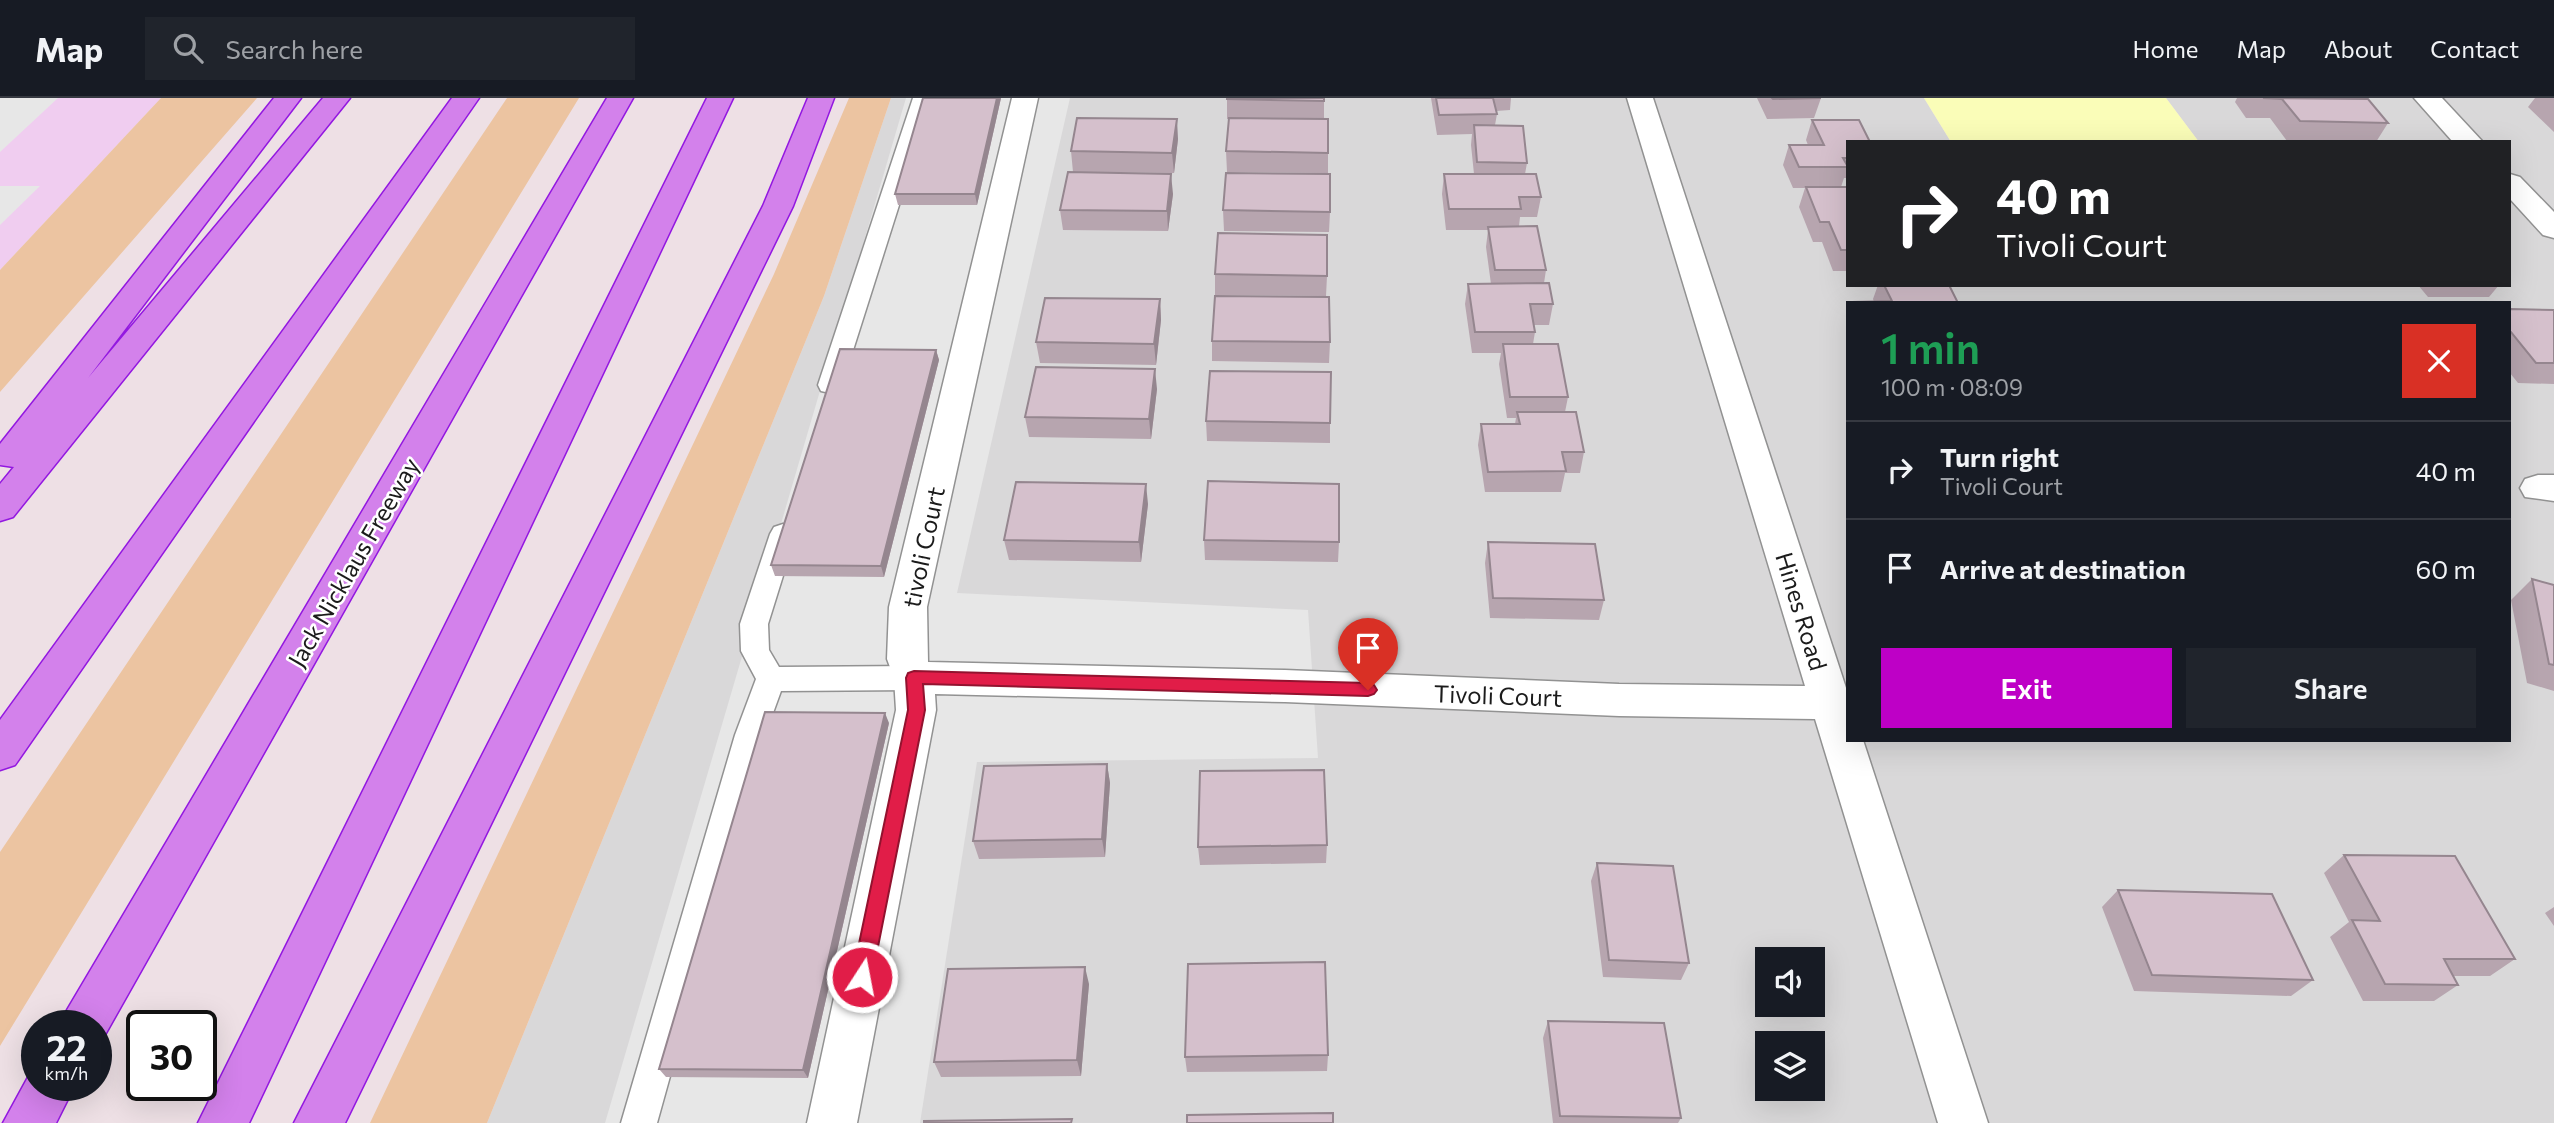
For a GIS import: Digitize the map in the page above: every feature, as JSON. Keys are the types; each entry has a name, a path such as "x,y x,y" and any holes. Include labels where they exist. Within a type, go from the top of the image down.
{"highway":[{"path":"0,468 288,98"},
{"path":"0,508 337,98"},
{"path":"0,753 466,98"},
{"name":"Jack Nicklaus Freeway","path":"93,1010 620,98"},
{"path":"223,1123 720,98"},
{"path":"319,1123 778,206 821,98"},
{"path":"28,1123 41,1101"}],"street":[{"name":"tivoli Court","path":"832,1123 916,710 914,678 907,659 908,607 1025,98"},
{"name":"Hines Road","path":"1640,98 1963,1123"},
{"path":"2427,98 2467,140"},
{"path":"2511,184 2554,229"},
{"name":"Tivoli Court","path":"914,678 1285,686 1619,700 1831,703"}],"lane":[{"path":"821,414 923,98"},
{"path":"771,679 755,651 754,624 792,506"},
{"path":"771,679 914,678"},
{"path":"639,1123 750,735 771,679"}],"shaded area":[{"path":"0,98 161,98 0,270"},
{"path":"0,98 58,98 0,152"},
{"path":"161,98 257,98 0,392 0,270"},
{"path":"507,98 579,98 0,1046 0,852"},
{"path":"849,98 891,98 824,296 487,1123 370,1123 774,274"},
{"path":"891,98 1924,98 1950,140 1846,140 1846,287 2511,287 2511,140 2198,140 2166,98 2554,98 2554,1123 487,1123 824,296"},
{"path":"906,98 1070,98 957,593 1308,610 1318,758 977,762 920,1123 605,1123"},
{"path":"0,186 40,186 0,225"}],"green space":[{"path":"1924,98 2166,98 2198,140 1950,140"}],"building":[{"path":"923,98 997,98 975,194 895,194"},
{"path":"1324,98 1324,101 1227,99"},
{"path":"1436,98 1493,98 1497,114 1439,115"},
{"path":"2263,98 2368,99 2388,123 2300,121 2282,99"},
{"path":"1077,118 1177,119 1172,153 1071,151"},
{"path":"1229,118 1328,119 1328,153 1226,151"},
{"path":"1812,120 1859,120 1869,140 1846,140 1846,158 1843,158 1846,167 1799,167 1789,145 1824,145"},
{"path":"1474,125 1523,126 1527,163 1477,162"},
{"path":"1068,172 1171,174 1167,211 1060,210"},
{"path":"1226,173 1330,174 1330,212 1223,210"},
{"path":"1444,174 1536,174 1541,197 1519,197 1521,209 1449,209"},
{"path":"1806,187 1846,187 1846,250 1841,250 1829,222 1820,222"},
{"path":"1537,226 1546,270 1495,270 1488,227"},
{"path":"1218,233 1327,235 1327,276 1215,274"},
{"path":"1549,283 1553,304 1530,304 1535,332 1475,332 1468,284"},
{"path":"1885,287 1950,287 1957,301 1892,301"},
{"path":"1215,296 1329,297 1330,342 1212,341"},
{"path":"1045,298 1160,299 1154,344 1036,342"},
{"path":"2511,309 2554,310 2554,363 2536,363 2511,332"},
{"path":"1503,344 1558,344 1568,397 1510,397"},
{"path":"840,349 936,350 881,566 771,565"},
{"path":"1036,367 1155,369 1149,419 1025,417"},
{"path":"1210,371 1331,372 1330,423 1206,421"},
{"path":"1517,412 1576,412 1584,452 1562,452 1566,471 1488,472 1481,424 1520,424"},
{"path":"1208,481 1339,484 1339,542 1204,540"},
{"path":"1016,482 1146,484 1139,542 1004,540"},
{"path":"1488,542 1595,544 1604,600 1493,598"},
{"path":"2532,579 2554,585 2554,665 2549,664"},
{"path":"765,712 885,713 803,1070 659,1069"},
{"path":"1107,764 1102,839 973,841 984,766"},
{"path":"1324,770 1327,845 1198,847 1200,771"},
{"path":"2344,855 2455,856 2515,959 2444,959 2458,985 2385,984 2352,920 2380,921"},
{"path":"1597,863 1673,866 1689,963 1609,960"},
{"path":"2118,890 2272,894 2313,980 2152,975"},
{"path":"1325,962 1328,1055 1185,1057 1188,964"},
{"path":"1085,967 1077,1060 934,1062 948,969"},
{"path":"1548,1021 1664,1023 1681,1118 1560,1116"},
{"path":"1333,1113 1333,1123 1187,1123 1187,1115"},
{"path":"1072,1119 1071,1123 924,1123 924,1121"}],"route":[{"path":"862,977 916,710 914,678 1368,690"}]}
